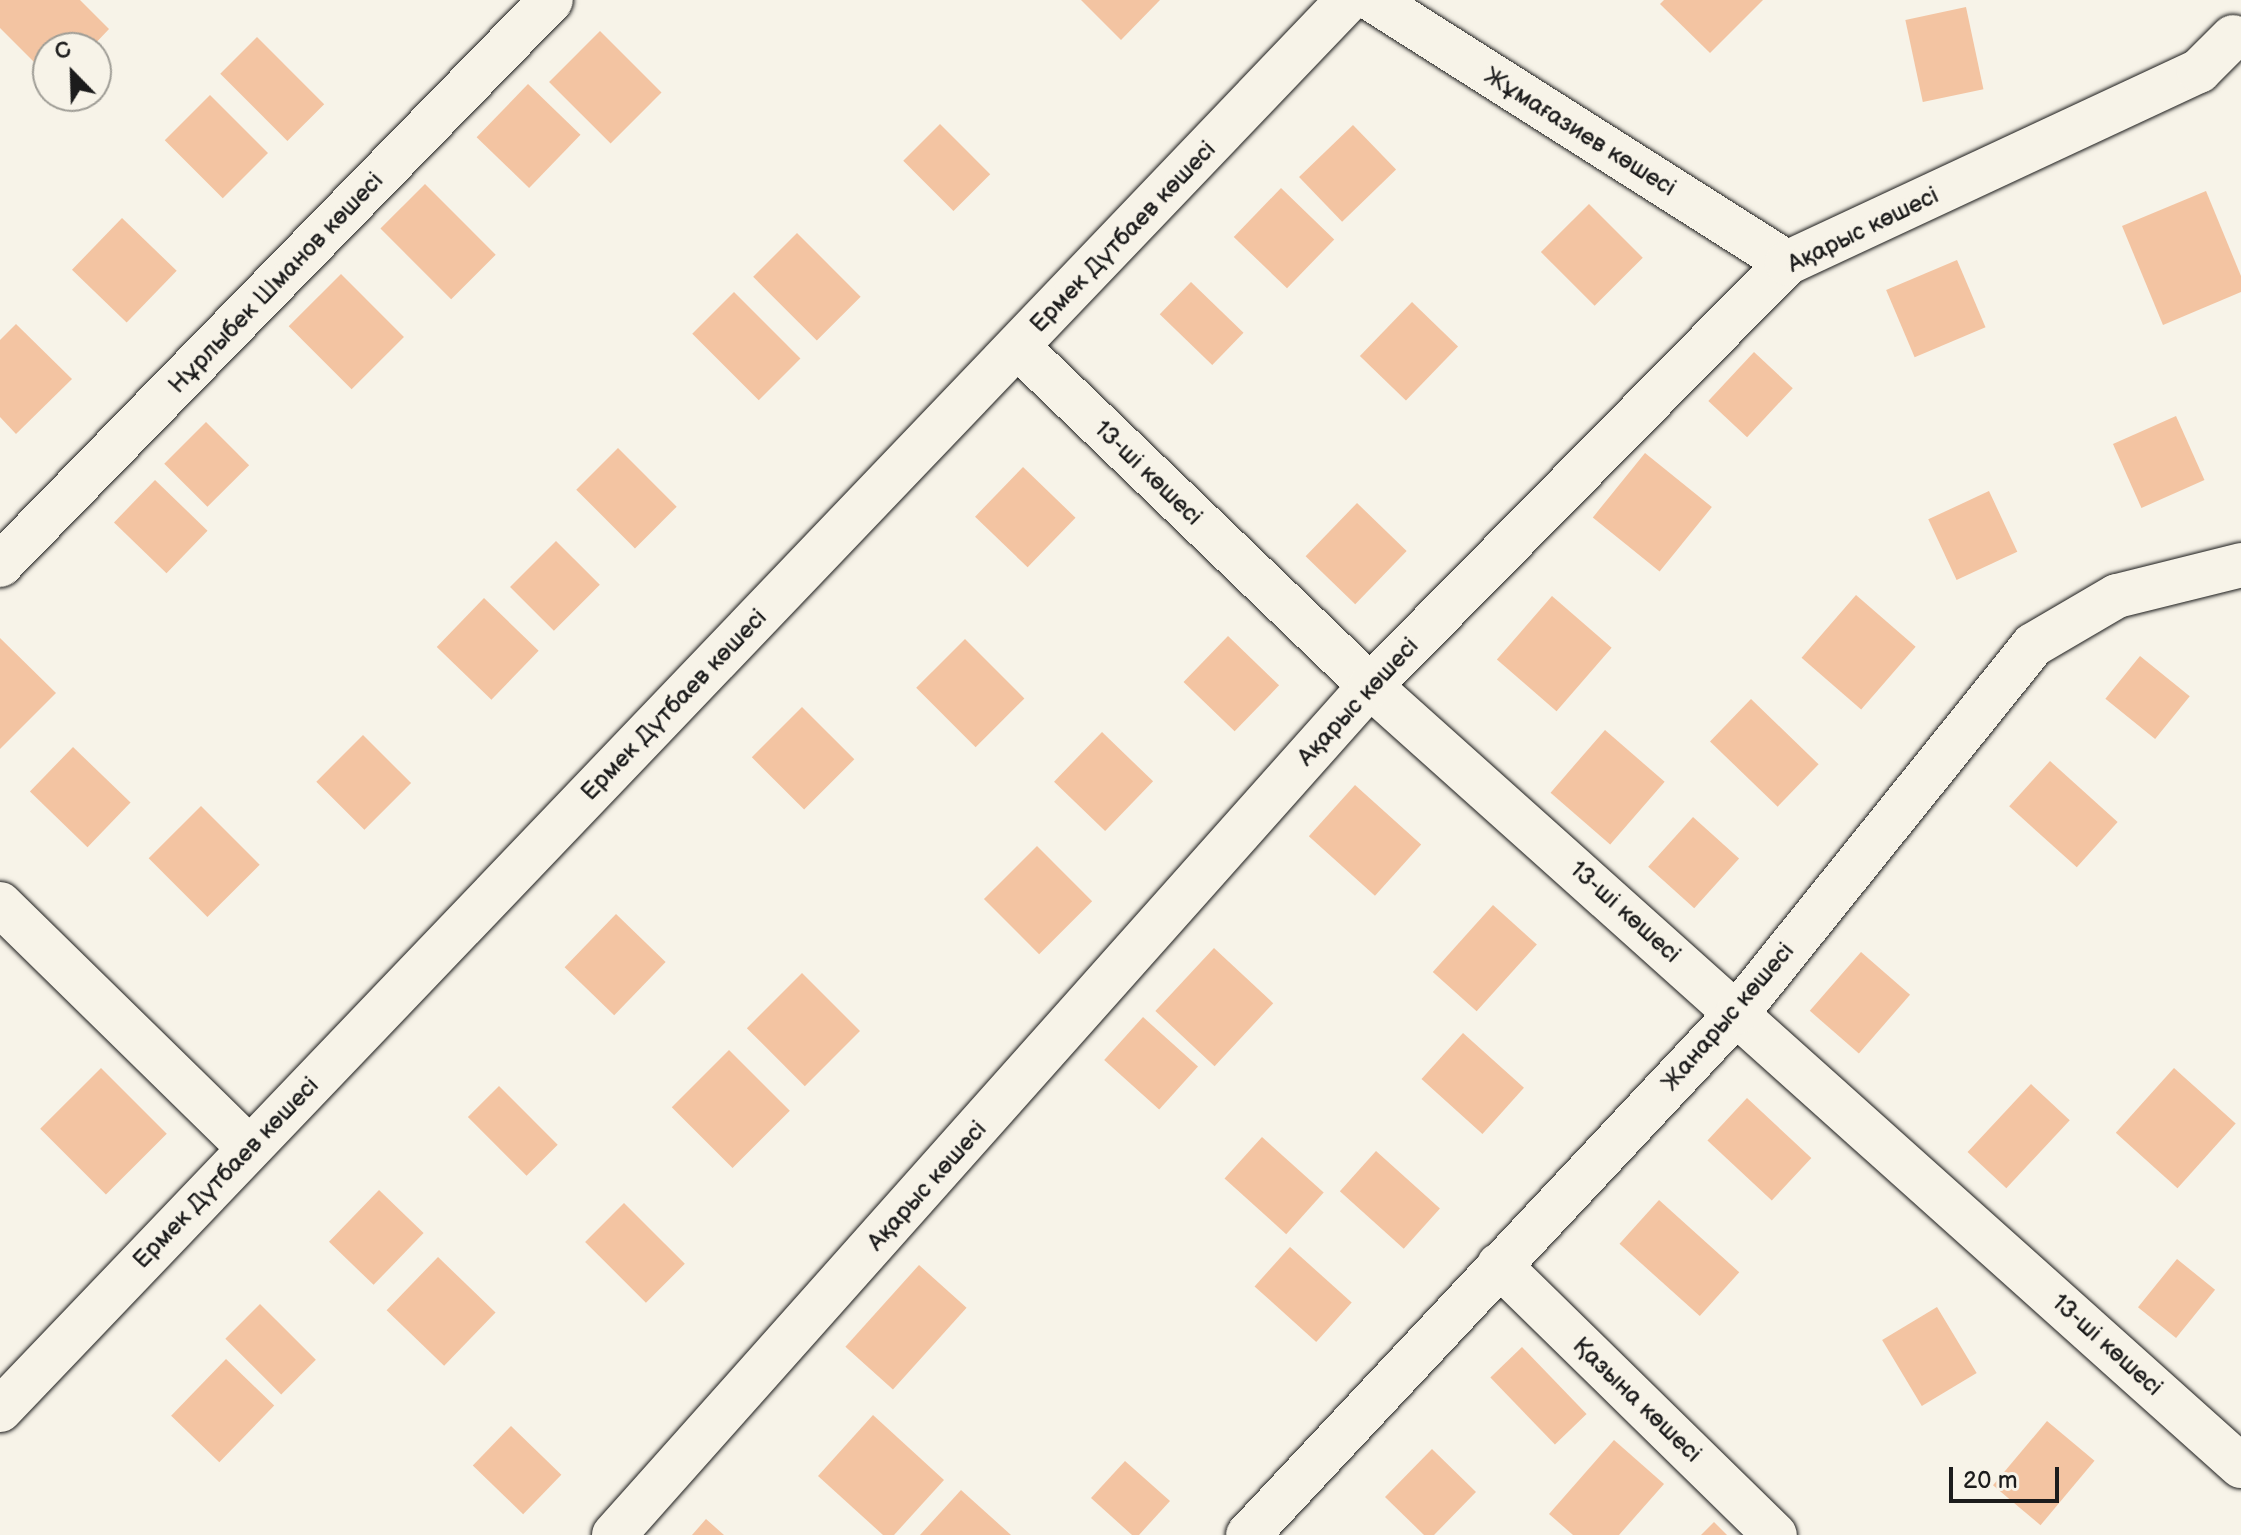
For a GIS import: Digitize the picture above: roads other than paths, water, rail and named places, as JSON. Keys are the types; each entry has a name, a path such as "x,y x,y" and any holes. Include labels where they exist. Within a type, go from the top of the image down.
{"street":[{"name":"Нұрлыбек Шманов көшесі","path":"0,565 551,0"},
{"name":"Ермек Дүтбаев көшесi","path":"0,1410 1348,0"},
{"name":"Жұмағазиев көшесі","path":"1373,0 1787,263"},
{"name":"Ақарыс көшесi","path":"614,1535 1370,686 1787,263 2199,71 2238,34"},
{"name":"13-ші көшесi","path":"1018,347 1370,686 1738,1012 2241,1466"},
{"name":"Жанарыс көшесі","path":"1248,1535 1738,1012 2033,645 2117,596 2241,565"},
{"path":"0,904 249,1148"},
{"name":"Қазына көшесі","path":"1499,1265 1775,1535"}]}
